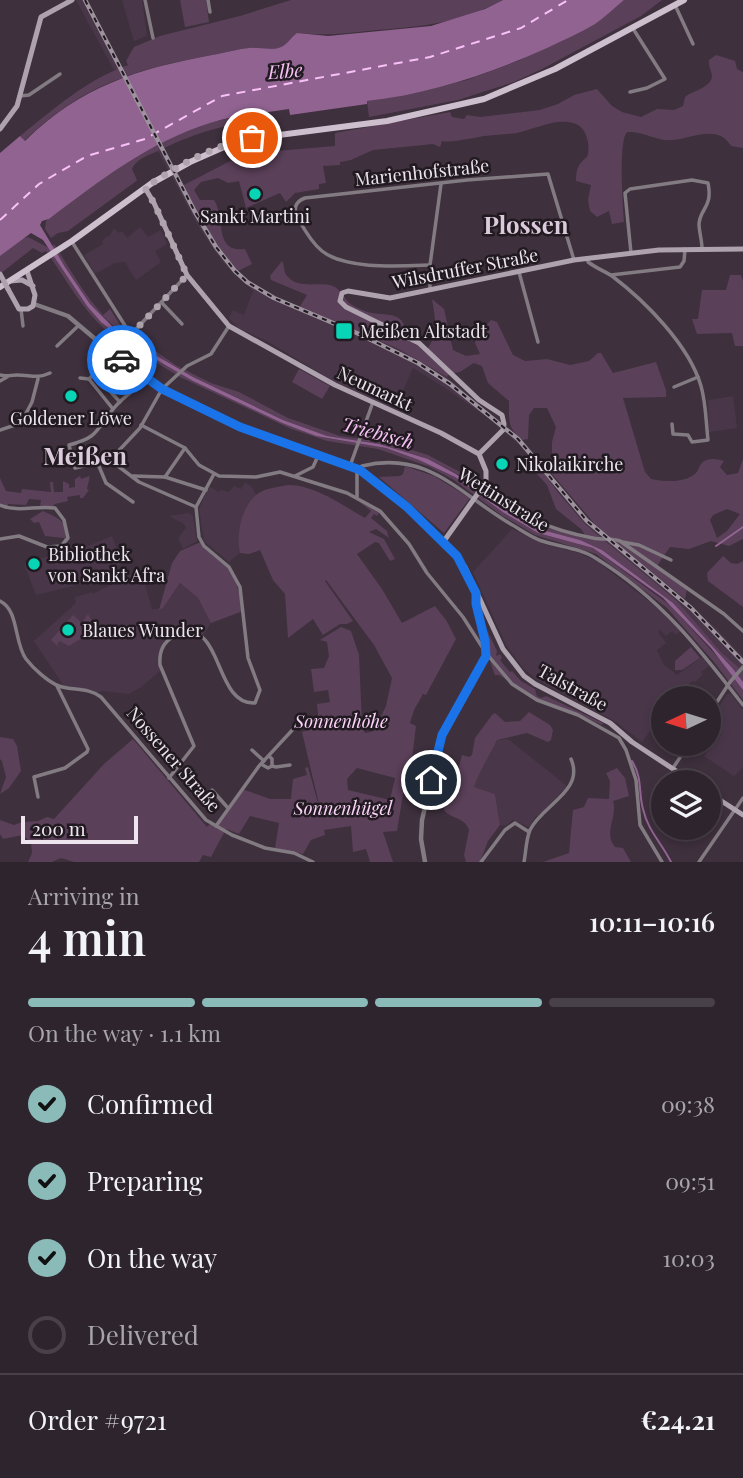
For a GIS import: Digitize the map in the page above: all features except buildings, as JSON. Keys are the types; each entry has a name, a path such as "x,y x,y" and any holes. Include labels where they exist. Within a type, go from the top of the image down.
{"main road":[{"path":"0,129 12,115 20,96 41,17 72,0"},
{"path":"0,287 58,251 145,188 190,162 240,140 387,121 484,99 532,80 684,0"},
{"path":"145,188 187,275 229,326"},
{"name":"Wilsdruffer Straße","path":"479,454 502,433 502,415 479,400 419,343 350,311 343,304 340,297 342,293 348,291 390,298 588,258 702,248 743,249"},
{"path":"0,274 16,306 21,310 34,304 33,286 27,271"},
{"path":"10,281 22,280 33,286"},
{"name":"Neumarkt","path":"229,326 335,386 465,445 479,454"},
{"path":"444,541 484,486 486,475 479,454"},
{"name":"Talstraße","path":"444,541 465,567 506,655 524,676 610,723 635,744 673,769"},
{"path":"721,800 740,812"}],"street":[{"path":"145,0 153,38"},
{"path":"208,0 210,12"},
{"path":"675,5 693,44"},
{"path":"630,92 647,88 665,79 632,27"},
{"path":"20,96 29,94 60,74"},
{"name":"Marienhofstraße","path":"430,265 380,265 329,255 311,240 296,215 295,206 300,200 441,183 548,174 574,260"},
{"path":"631,253 625,193 631,189 692,180 708,183 709,186 709,205 699,223 702,248"},
{"path":"430,290 430,265 441,183"},
{"path":"72,241 129,336"},
{"path":"611,275 680,267 684,261 685,249"},
{"path":"588,258 592,265 611,275 666,327 698,377 704,394 708,440 692,442 688,435 673,434 672,424"},
{"path":"519,272 538,342"},
{"path":"89,379 187,275"},
{"path":"162,303 182,324"},
{"name":"Talstraße","path":"34,304 68,316 113,354 162,389 248,430 357,468 386,489 444,541"},
{"path":"21,310 23,326"},
{"path":"57,346 80,325"},
{"path":"145,377 113,409 101,428 89,440 69,445 75,468 107,461 141,425 162,389 183,369 211,354 229,326"},
{"path":"0,382 14,374 37,379 50,373"},
{"path":"94,374 120,402"},
{"path":"0,375 7,377"},
{"path":"674,387 698,377"},
{"path":"80,378 89,379 113,409"},
{"path":"0,430 21,423 32,402 37,379"},
{"path":"350,466 373,402"},
{"path":"141,425 184,449 199,465 216,474 250,477 281,472 295,476 313,467 318,456"},
{"path":"165,477 184,449"},
{"path":"107,461 139,482 196,507"},
{"name":"Wettinstraße","path":"357,468 369,464 398,463 419,466 476,497 540,540 582,551 596,558 667,612 729,684 743,705"},
{"path":"98,464 106,483 133,502"},
{"path":"357,468 357,496"},
{"path":"169,778 194,746 160,665 165,643 184,633 199,635 210,646 230,689 238,699 255,703 260,690 248,658 240,587 229,567 201,542 196,507 216,474"},
{"path":"131,475 165,477 206,490"},
{"name":"Talstraße","path":"295,476 357,496 388,518 427,573 463,617 486,653 512,684 527,695 578,715 619,738 627,754"},
{"path":"484,486 505,502 545,525 592,538 613,538 639,545 671,560"},
{"path":"0,505 16,510 55,508 64,520 68,532 64,544 50,548 19,536 0,539"},
{"path":"620,541 724,614 743,631"},
{"path":"425,862 422,820 442,735 482,665 486,653 476,593"},
{"name":"Nossener Straße","path":"0,601 5,603 11,613 24,656 57,685 88,749 65,768 36,775 34,777 38,797"},
{"path":"479,615 484,608"},
{"path":"721,696 743,667"},
{"name":"Nossener Straße","path":"57,685 96,693 198,812 216,826 265,848 296,854 313,862"},
{"path":"216,826 262,763 296,726"},
{"path":"635,744 627,754 636,780 640,825 662,862"},
{"path":"251,750 268,768 290,765"},
{"path":"269,756 272,766"},
{"path":"673,769 682,756"},
{"path":"524,862 529,832 536,821 573,784 575,769 571,760"},
{"path":"212,790 228,808"},
{"path":"699,862 740,812 743,798"},
{"path":"481,862 507,827 515,823 529,832"},
{"path":"295,862 296,854"}],"shaded area":[{"path":"76,0 86,0 197,213 230,263 256,286 273,296 397,348 447,377 526,444 587,517 716,628 743,657 743,671 721,652 677,601 585,524 525,450 494,422 445,388 413,368 401,395 396,393 390,407 336,383 267,341 238,328 229,318 233,310 244,315 253,291 222,261 200,229"},
{"path":"122,0 142,0 147,36 134,41"},
{"path":"140,227 148,237 161,230 167,244 155,251 161,262 136,280 125,262 115,263 95,274 84,255 103,244 102,241 109,237 114,228 119,233 122,231 127,238"},
{"path":"733,396 737,428 709,432 708,400"},
{"path":"245,482 252,487 256,495 243,519 239,534 240,553 229,562 204,541 199,509 209,486 219,492 229,492 234,486 241,489"},
{"path":"189,513 193,516 197,541 183,549 178,538 186,528 184,524 169,516"},
{"path":"512,529 544,544 579,553 598,562 663,612 681,631 676,635 672,631 666,636 660,630 658,632 666,643 657,650 664,665 677,675 702,657 709,666 695,682 692,681 687,686 651,686 651,730 642,742 616,722 536,679 523,668 506,645 473,572"},
{"path":"112,536 123,563 84,583 36,595 24,564 49,556 48,549 74,552"},
{"path":"141,570 152,609 163,608 180,583 198,598 211,623 202,637 194,633 175,636 163,647 160,671 129,694 65,688 34,641 76,603 75,597 92,592 93,594"},
{"path":"727,694 731,694 743,710 743,767 734,776 704,756 721,756 721,704"},
{"path":"508,739 567,786 538,817 536,816 529,827 513,820 505,826 500,825 495,794 474,787 480,768 497,740"}],"green space":[{"path":"180,0 206,0 209,22 185,27"},
{"path":"291,0 503,0 471,14 442,22 347,33 297,33 278,48 244,49 158,66 111,82 89,93 67,106 24,141 20,136 58,105 98,78 128,65 126,61 134,47 160,36"},
{"path":"624,0 662,0 641,16 514,82 458,100 369,117 367,101 467,80 518,61 594,24"},
{"path":"716,55 735,61 737,69 743,72 743,148 731,146 718,135 701,134 665,140 627,132 622,161 624,222 612,224 609,211 597,217 590,211 588,200 591,185 576,181 578,167 587,157 587,138 580,126 569,122 554,123 517,133 442,141 440,147 433,144 373,150 340,162 340,165 323,166 326,183 319,184 319,189 295,193 286,202 280,193 246,208 239,181 228,183 218,178 201,182 194,190 200,200 214,200 224,240 228,246 235,249 245,249 252,264 238,271 212,239 182,186 234,159 276,151 335,146 335,133 450,112 452,117 464,119 467,115 480,117 540,110 574,95 597,89 612,106 622,112 641,117 657,109 674,110 683,106 685,97 711,81 709,60"},
{"path":"256,114 257,120 206,131 143,158 132,169 137,180 135,182 68,231 51,238 45,229 46,221 104,177 146,150 190,129"},
{"path":"28,237 49,248 87,306 120,341 97,322 46,251 42,253 33,248 0,274 0,256 20,239"},
{"path":"54,244 96,307 103,315 110,309 126,334 124,336 90,304 52,247"},
{"path":"282,261 286,274 297,283 333,286 349,303 359,309 400,319 406,337 427,349 435,332 432,299 444,309 453,350 466,356 480,354 475,343 478,334 491,320 497,322 513,355 525,361 547,359 570,365 589,361 601,353 613,373 656,362 666,397 623,398 645,472 651,479 681,480 696,473 704,461 713,459 724,461 720,467 727,475 738,473 743,459 743,539 729,546 711,541 689,549 670,547 657,566 687,589 685,599 599,529 552,474 552,442 556,427 547,408 534,408 529,415 528,439 522,440 511,427 509,401 488,383 482,366 474,363 460,372 450,373 447,377 397,348 299,308 307,295 271,280 270,276","holes":["727,509 740,514 727,531 717,538 710,520 713,515"]},
{"path":"730,275 741,275 743,281 743,346 735,346 732,333 697,334 692,319 698,319 702,290 726,290"},
{"path":"134,336 177,366 211,383 239,392 288,418 340,436 389,443 428,455 460,472 505,506 538,525 588,539 581,529 556,509 547,485 535,472 539,465 585,524 677,601 721,652 743,671 743,682 673,603 602,550 580,540 539,529 501,507 457,474 428,459 379,444 327,436 283,420 193,377 130,340"},
{"path":"127,345 193,381 282,423 316,436 386,448 419,460 455,477 504,513 538,533 593,548 671,606 722,662 743,690 743,700 667,608 596,554 535,535 501,515 454,480 430,467 378,449 327,441 289,428 180,377"},
{"path":"299,369 330,386 322,399 292,382"},
{"path":"405,466 434,476 470,498 444,533 379,477 400,476"},
{"path":"80,476 81,479 90,476 89,490 83,498 80,498 80,495 67,497 68,501 53,506 40,506 41,500 29,499 26,505 8,506 0,503 0,478 6,491 21,493 22,489 51,492 50,482 53,482 54,492 63,492 63,481 69,484 69,488 75,487 75,479"},
{"path":"288,485 318,492 365,518 371,511 358,501 380,512 371,518 387,531 389,538 376,529 369,532 384,539 395,559 390,561 379,543 375,542 357,554 402,623 435,606 456,639 426,695 423,694 414,710 410,723 416,726 409,782 404,788 397,831 383,832 393,862 370,862 366,849 353,852 351,826 324,830 325,835 311,840 303,854 275,848 279,823 250,816 239,834 226,829 211,857 203,855 199,862 74,862 61,858 52,862 28,862 32,853 31,843 23,835 3,839 0,834 0,820 14,825 47,817 54,819 104,764 133,739 207,827 211,823 216,826 242,789 270,799 291,799 293,779 307,775 305,768 308,767 323,821 302,732 319,726 317,704 330,702 328,690 314,692 311,669 324,668 329,656 327,642 320,640 341,627 351,631 359,655 362,724 365,733 374,731 386,706 392,678 374,645 326,580 353,621 340,624 323,635 313,619 288,638 285,594 273,580 260,550 249,554 240,553 241,522 251,500 263,491","holes":["357,768 395,778 390,800 348,790 347,779"]},
{"path":"43,511 64,524 66,535 64,542 64,538 45,536 39,522 34,523 30,519"},
{"path":"201,542 231,571 243,611 211,623 198,598 180,583 159,610 172,563 180,551"},
{"path":"723,556 731,563 743,561 743,607 708,581 707,573"},
{"path":"88,614 93,624 94,637 82,638 69,646 60,641 57,644 60,648 51,640 73,615 82,623"},
{"path":"483,622 497,651 496,656 500,654 500,660 510,672 535,689 537,696 546,696 603,723 602,725 543,703 495,675"},
{"path":"691,647 700,658 682,670 675,670 675,661"},
{"path":"529,712 550,725 553,730 551,740 548,742 527,733 497,740 474,787 495,794 500,825 488,841 480,862 466,862 464,855 469,830 464,822 444,810 448,788 455,783 462,755 472,755 475,738 492,715 495,713 505,722 520,721"},
{"path":"0,737 13,739 17,746 21,771 9,788 0,794 6,777 0,759"},
{"path":"617,768 625,778 629,796 613,801 610,836 615,847 623,848 631,862 543,862 569,853 573,810 584,807 588,798 609,799 610,781 606,773"}],"water":[{"name":"Elbe","path":"503,0 624,0 595,24 577,33 525,57 459,82 367,101 367,104 290,115 289,109 249,114 188,131 125,164 40,225 90,304 121,335 193,377 283,420 327,436 379,444 428,459 456,474 501,507 539,529 580,540 602,550 673,603 733,669 743,682 743,690 711,648 663,598 593,548 538,533 504,513 455,477 419,460 386,448 316,436 193,381 129,344 101,322 87,306 43,240 31,233 0,256 0,153 20,136 25,141 67,106 89,93 135,74 185,60 244,49 278,48 297,33 328,36 431,26 485,9"}],"waterway":[{"path":"716,546 743,527"},
{"path":"632,761 638,774 645,817 671,862"}],"ferry route":[{"path":"0,220 39,184 87,156 145,139 222,96 430,57 521,28 568,0"}],"railway":[{"path":"85,0 195,212 216,247 235,271 247,282 274,298 359,334 418,363 450,384 518,439 587,521 691,608 743,662"}],"way so far":[{"path":"122,360 113,354 187,275 145,188 215,150 252,138"}],"place":[{"name":"Sankt Martini","path":"255,194"},
{"name":"Meißen Altstadt","path":"344,331"},
{"name":"Goldener Löwe","path":"71,396"},
{"name":"Nikolaikirche","path":"502,464"},
{"name":"Bibliothek von Sankt Afra","path":"34,564"},
{"name":"Blaues Wunder","path":"68,630"}],"district":[{"name":"Plossen","path":"526,224"},
{"name":"Meißen","path":"85,455"}],"route":[{"path":"122,360 162,389 240,427 360,470 407,507 457,556 476,593 486,656 442,735 431,780"}],"water label":[{"name":"Triebisch","path":"378,432"}],"park label":[{"name":"Sonnenhöhe","path":"341,721"},
{"name":"Sonnenhügel","path":"343,808"}]}
